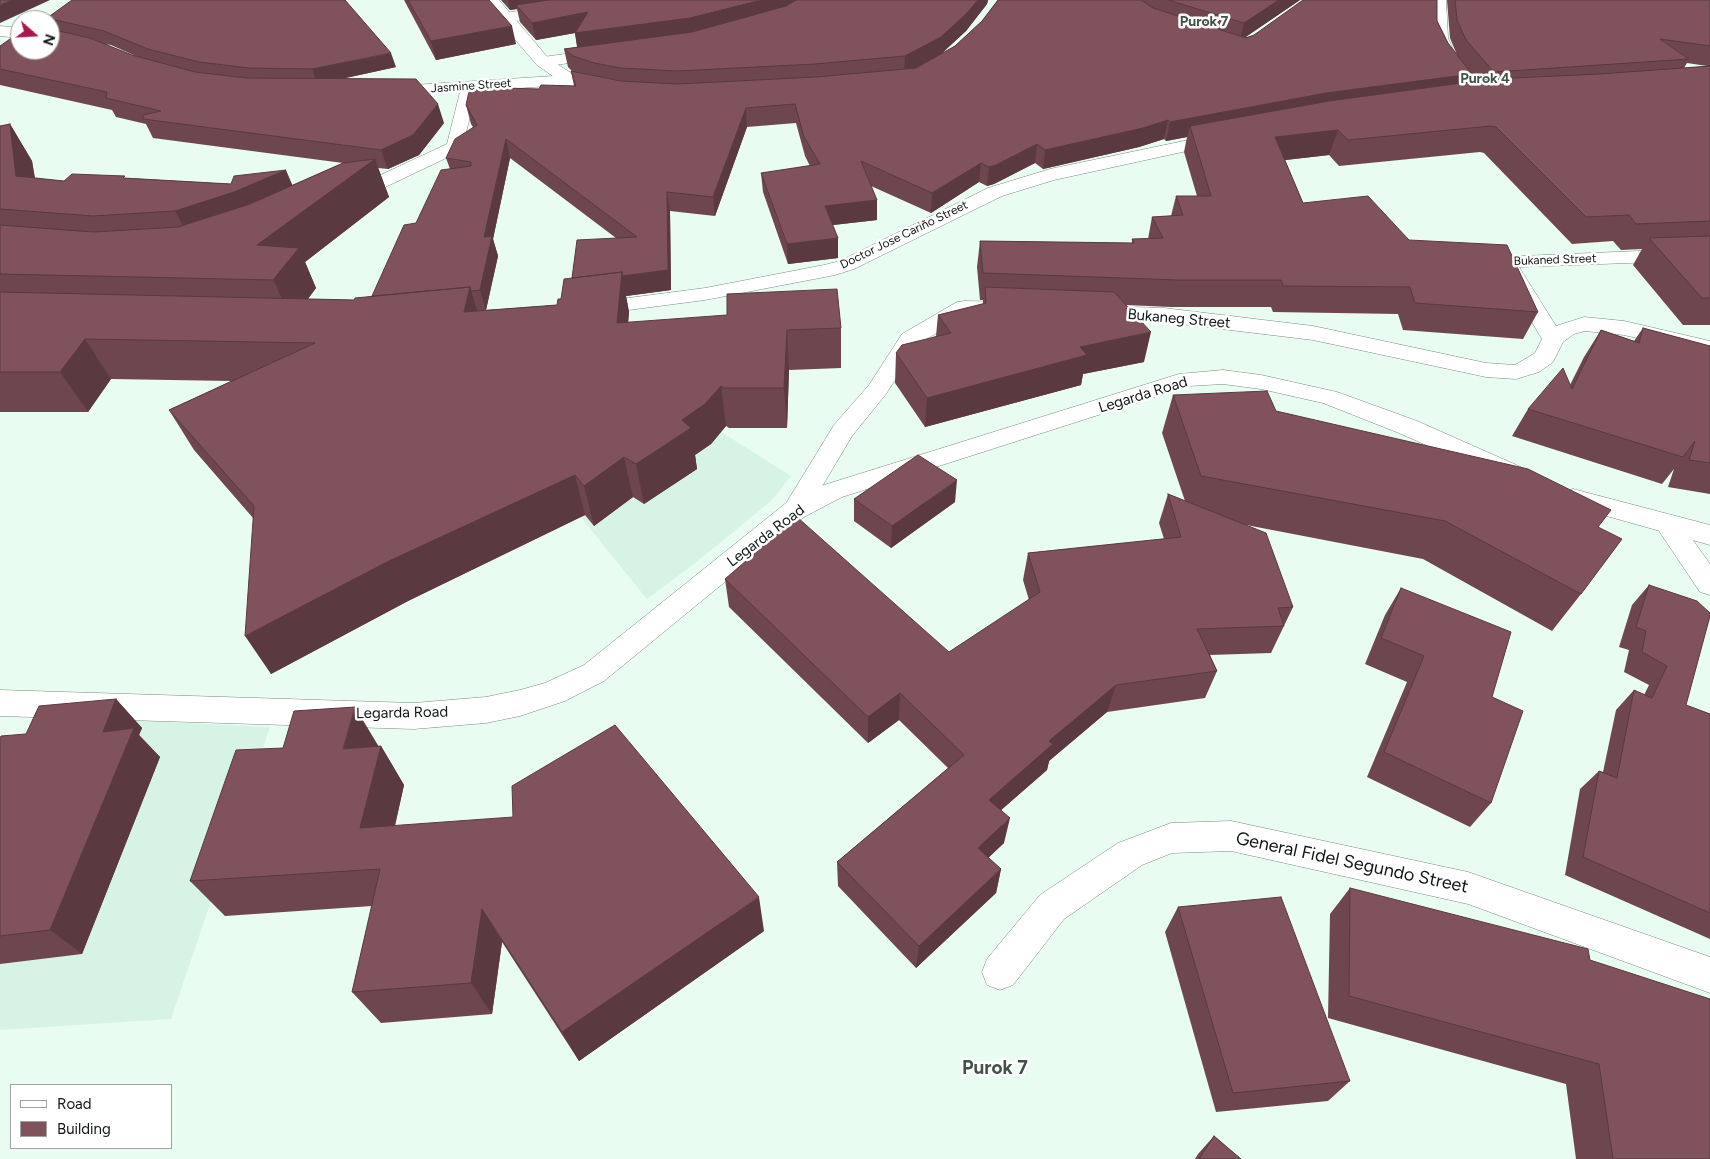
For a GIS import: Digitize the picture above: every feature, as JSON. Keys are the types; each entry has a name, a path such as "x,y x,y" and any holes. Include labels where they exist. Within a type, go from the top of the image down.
{"street":[{"path":"492,0 504,18 544,62 570,80 594,88 624,94"},
{"path":"504,18 627,0"},
{"path":"1439,2 1440,38 1450,60 1462,75"},
{"path":"544,62 618,52"},
{"name":"Jasmine Street","path":"375,91 469,88 570,80"},
{"path":"442,174 455,147 469,88"},
{"name":"Doctor Jose Cariño Street","path":"570,311 705,294 828,271 847,265 995,192 1050,175 1244,134"},
{"path":"332,205 455,147"},
{"name":"Bukaned Street","path":"1553,339 1505,261 1710,254"},
{"path":"795,510 843,431 878,389 897,356 910,339 965,308 1026,309"},
{"name":"Bukaneg Street","path":"1075,311 1164,315 1313,333 1486,370 1516,372 1531,368 1545,357 1553,339"},
{"path":"1553,339 1566,329 1584,324 1640,331 1710,348"},
{"name":"Legarda Road","path":"0,703 414,716 486,710 520,703 554,692 594,673 795,510 833,491 1188,379 1223,377 1261,382 1329,397 1408,427 1585,503 1710,535"},
{"path":"1668,525 1710,585"},
{"name":"General Fidel Segundo Street","path":"1000,972 1052,907 1130,854 1171,838 1231,836 1468,888 1710,975"}],"shaded area":[{"path":"658,392 791,476 771,501 694,564 647,599 486,400"},
{"path":"121,720 270,727 171,1019 0,1030 0,759"}],"building":[{"path":"0,0 12,0 0,5"},
{"path":"72,0 345,0 391,53 312,69 249,68 199,62 148,49 104,31 60,21 60,10 58,10"},
{"path":"408,0 489,0 512,26 431,41"},
{"path":"548,0 762,0 690,18 575,33 588,12 532,23 516,5"},
{"path":"796,0 978,0 941,37 905,56 815,64 677,71 621,68 594,63 573,56 564,49 692,32 786,6"},
{"path":"998,0 1141,0 1153,8 1246,38 1254,35 1303,0 1437,0 1437,21 1448,43 1472,74 1326,93 1170,122 1168,120 1143,128 1045,150 1037,144 996,165 989,167 981,163 932,193 861,161 877,200 825,206 838,238 787,244 761,173 820,164 804,137 795,104 746,108 713,197 667,192 668,270 622,276 622,272 572,278 577,240 637,237 506,139 484,237 492,236 480,290 471,291 470,287 372,296 404,225 416,223 441,170 471,166 471,162 446,158 455,139 477,125 466,105 470,87 539,89 541,85 576,86 571,71 621,81 677,84 816,77 916,68 955,46 982,21"},
{"path":"1168,0 1279,0 1244,23"},
{"path":"1455,0 1710,0 1710,46 1660,39 1689,59 1494,72 1466,40 1457,20"},
{"path":"60,31 90,38 132,55 195,72 247,78 416,79 438,104 413,135 381,150 143,119 143,115 161,111 106,98 107,92 0,69 0,46 10,39 10,60 60,60"},
{"path":"1710,66 1710,221 1636,224 1629,215 1586,217 1496,127 1491,126 1348,140 1338,130 1275,137 1303,203 1368,196 1409,240 1507,245 1538,312 1415,303 1410,287 1283,286 1281,280 1178,280 983,273 980,241 1134,243 1132,239 1163,238 1152,217 1183,215 1176,196 1211,196 1190,126 1329,101 1491,79"},
{"path":"10,124 16,176 64,181 72,174 231,184 234,176 286,170 234,192 175,211 93,216 0,209 0,126"},
{"path":"375,159 257,245 299,248 273,280 0,274 0,225 93,232 178,227 250,204 343,163"},
{"path":"1710,236 1710,298 1702,298 1649,238"},
{"path":"622,272 617,323 727,315 727,294 837,289 841,328 787,330 784,388 724,388 721,386 705,404 682,420 691,428 636,464 624,457 584,486 575,475 389,561 245,636 254,506 169,410 315,343 85,339 60,372 0,372 0,292 354,300 355,298 470,287 464,312 557,305 558,299 561,299 564,279"},
{"path":"985,287 1114,292 1151,332 1080,347 1087,355 927,398 896,353 902,345 951,333 938,315 986,303"},
{"path":"1643,328 1710,346 1710,463 1689,460 1695,441 1683,457 1528,409 1563,368 1572,389 1601,330 1639,343"},
{"path":"1267,391 1276,411 1528,469 1611,510 1598,527 1622,539 1581,594 1445,521 1201,476 1173,395"},
{"path":"918,455 957,480 892,526 854,499"},
{"path":"1168,494 1266,533 1293,607 1278,608 1284,626 1197,629 1217,671 1116,685 1049,741 1053,744 989,800 1010,818 978,848 1001,869 919,946 837,862 964,755 900,693 868,717 725,579 797,517 949,652 1040,592 1028,553 1181,537"},
{"path":"1649,585 1697,601 1710,613 1686,705 1710,714 1710,913 1583,857 1599,771 1617,778 1634,690 1652,698 1667,666 1642,652 1646,631 1636,627"},
{"path":"1401,588 1511,632 1492,697 1523,711 1491,803 1384,752 1424,656 1381,638"},
{"path":"116,699 103,732 134,728 50,930 0,936 0,738 1,736 26,734 39,706"},
{"path":"355,707 343,749 381,746 360,828 513,817 512,786 615,725 759,897 562,1032 482,909 471,983 352,992 380,869 190,881 236,750 283,748 294,711"},
{"path":"1350,888 1588,949 1590,960 1710,999 1710,1159 1613,1159 1599,1064 1349,996"},
{"path":"1281,897 1350,1081 1233,1093 1178,907"},
{"path":"1214,1136 1241,1159 1199,1159"}],"district":[{"name":"Purok 7","path":"1204,22"},
{"name":"Purok 4","path":"1485,79"},
{"name":"Purok 7","path":"995,1068"}]}
